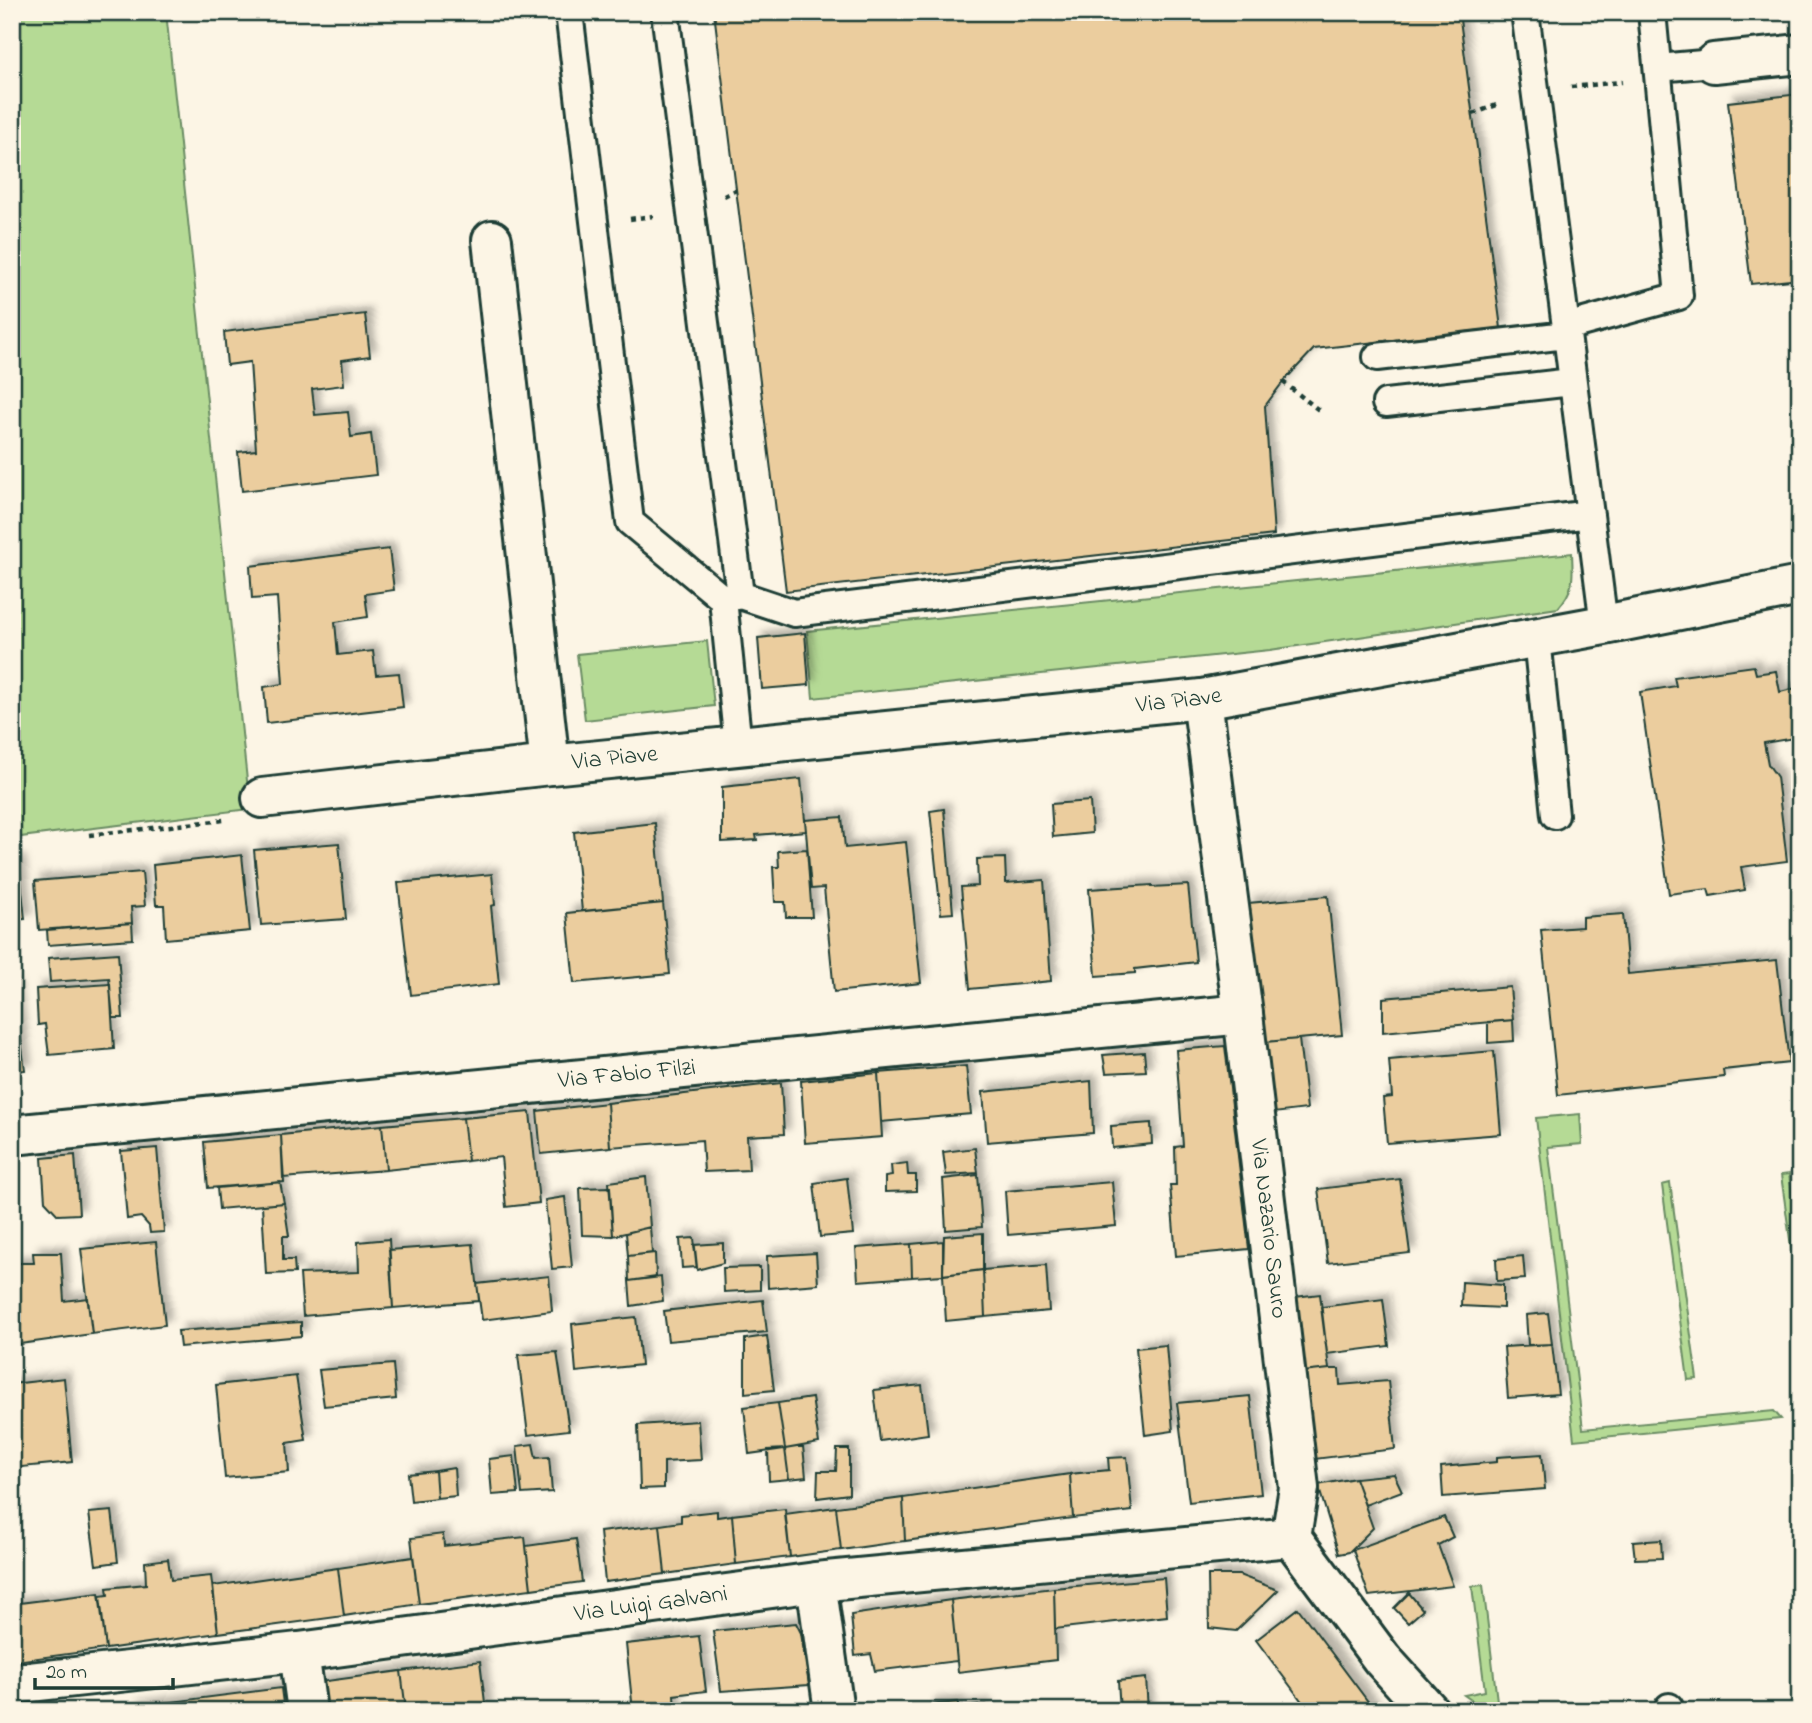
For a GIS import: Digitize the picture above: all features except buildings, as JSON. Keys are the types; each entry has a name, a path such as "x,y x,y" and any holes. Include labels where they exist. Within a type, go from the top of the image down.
{"street":[{"path":"1714,63 1800,54"},
{"name":"Via Piave","path":"492,240 550,765"},
{"name":"Via Piave","path":"262,797 1202,699 1800,586"},
{"name":"Via Nazario Sauro","path":"1202,699 1243,1014 1299,1488 1291,1537"},
{"name":"Via Fabio Filzi","path":"12,1135 1243,1014"},
{"path":"1291,1537 1382,1659 1429,1711"},
{"name":"Via Luigi Galvani","path":"12,1684 299,1652 816,1582 1291,1537"},
{"path":"816,1582 834,1711"},
{"path":"299,1652 307,1711"}],"lane":[{"path":"569,12 630,522 731,597 794,613 1590,514"},
{"path":"665,12 731,597 738,746"},
{"path":"1525,12 1604,625"},
{"path":"1377,357 1566,331 1679,296 1652,12"},
{"path":"1658,68 1714,63"},
{"path":"1386,403 1572,382"},
{"path":"1536,638 1555,814"}],"path":[{"path":"1283,382 1320,411"},
{"path":"89,835 263,816 262,797"}],"green space":[{"path":"12,12 166,12 250,809 12,838"},
{"path":"1572,553 1572,582 1568,595 1558,608 1270,650 813,698 807,631"},
{"path":"707,641 714,706 585,720 577,654"},
{"path":"1580,1114 1582,1144 1548,1147 1583,1429 1774,1411 1781,1419 1574,1440 1536,1118"},
{"path":"1789,1174 1800,1250 1800,1311 1781,1175"},
{"path":"1670,1183 1697,1379 1688,1380 1662,1185"},
{"path":"1483,1585 1498,1709 1534,1706 1535,1711 1487,1711 1464,1695 1485,1691 1472,1586"}]}
